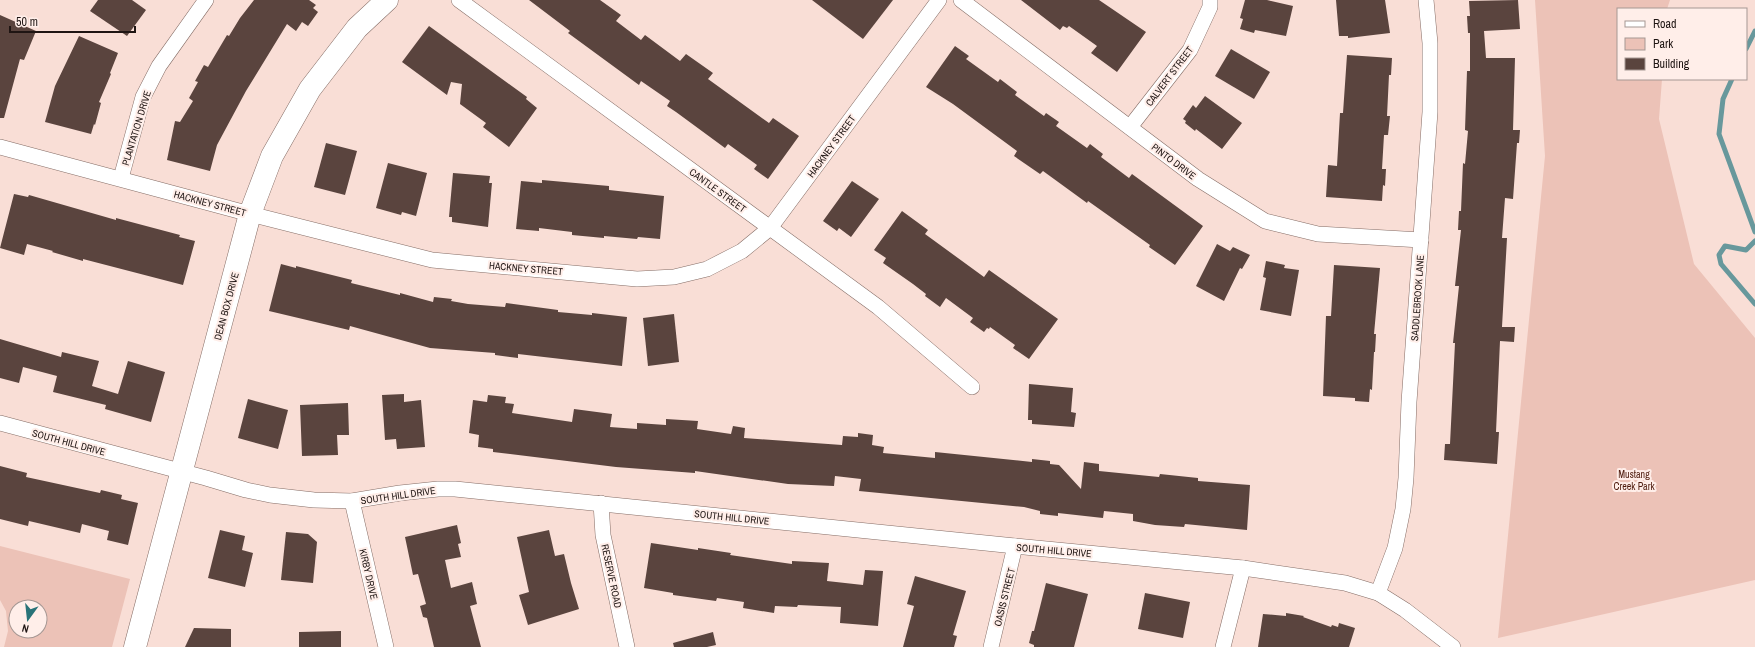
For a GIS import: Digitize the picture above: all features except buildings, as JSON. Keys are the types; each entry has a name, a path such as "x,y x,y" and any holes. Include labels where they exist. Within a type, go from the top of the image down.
{"street":[{"name":"PLANTATION DRIVE","path":"121,178 143,97 159,66 206,0"},
{"name":"DEAN BOX DRIVE","path":"135,647 250,214 272,156 310,89 357,28 387,0"},
{"name":"CANTLE STREET","path":"459,0 878,307 972,387"},
{"name":"HACKNEY STREET","path":"0,146 250,214 432,260 637,279 674,277 707,268 742,251 770,228 939,0"},
{"name":"PINTO DRIVE","path":"961,0 1198,180 1265,221 1318,234 1421,240"},
{"name":"CALVERT STREET","path":"1130,128 1190,50 1210,7 1210,0"},
{"name":"SADDLEBROOK LANE","path":"1378,593 1395,548 1403,509 1406,478 1409,402 1430,112 1430,43 1426,0"},
{"name":"SOUTH HILL DRIVE","path":"0,424 181,471 246,490 307,500 352,501 400,492 456,489 1243,568 1345,583 1378,593 1405,610 1453,647"},
{"name":"KIRBY DRIVE","path":"352,501 386,647"},
{"name":"RESERVE ROAD","path":"601,504 603,535 627,647"},
{"name":"OASIS STREET","path":"991,647 1015,546"},
{"path":"1223,647 1243,568"}],"green space":[{"name":"Mustang Creek Park","path":"1535,0 1670,0 1667,8 1617,8 1617,80 1662,80 1659,119 1694,264 1755,338 1755,580 1498,638 1545,156"},
{"path":"0,546 130,579 112,647 4,647 8,631 6,611 0,600"}],"waterway":[{"path":"1747,47 1755,31"},
{"path":"1732,80 1723,99 1719,134 1755,232"},
{"path":"1755,241 1746,250 1725,246 1719,255 1721,264 1755,304"}]}
